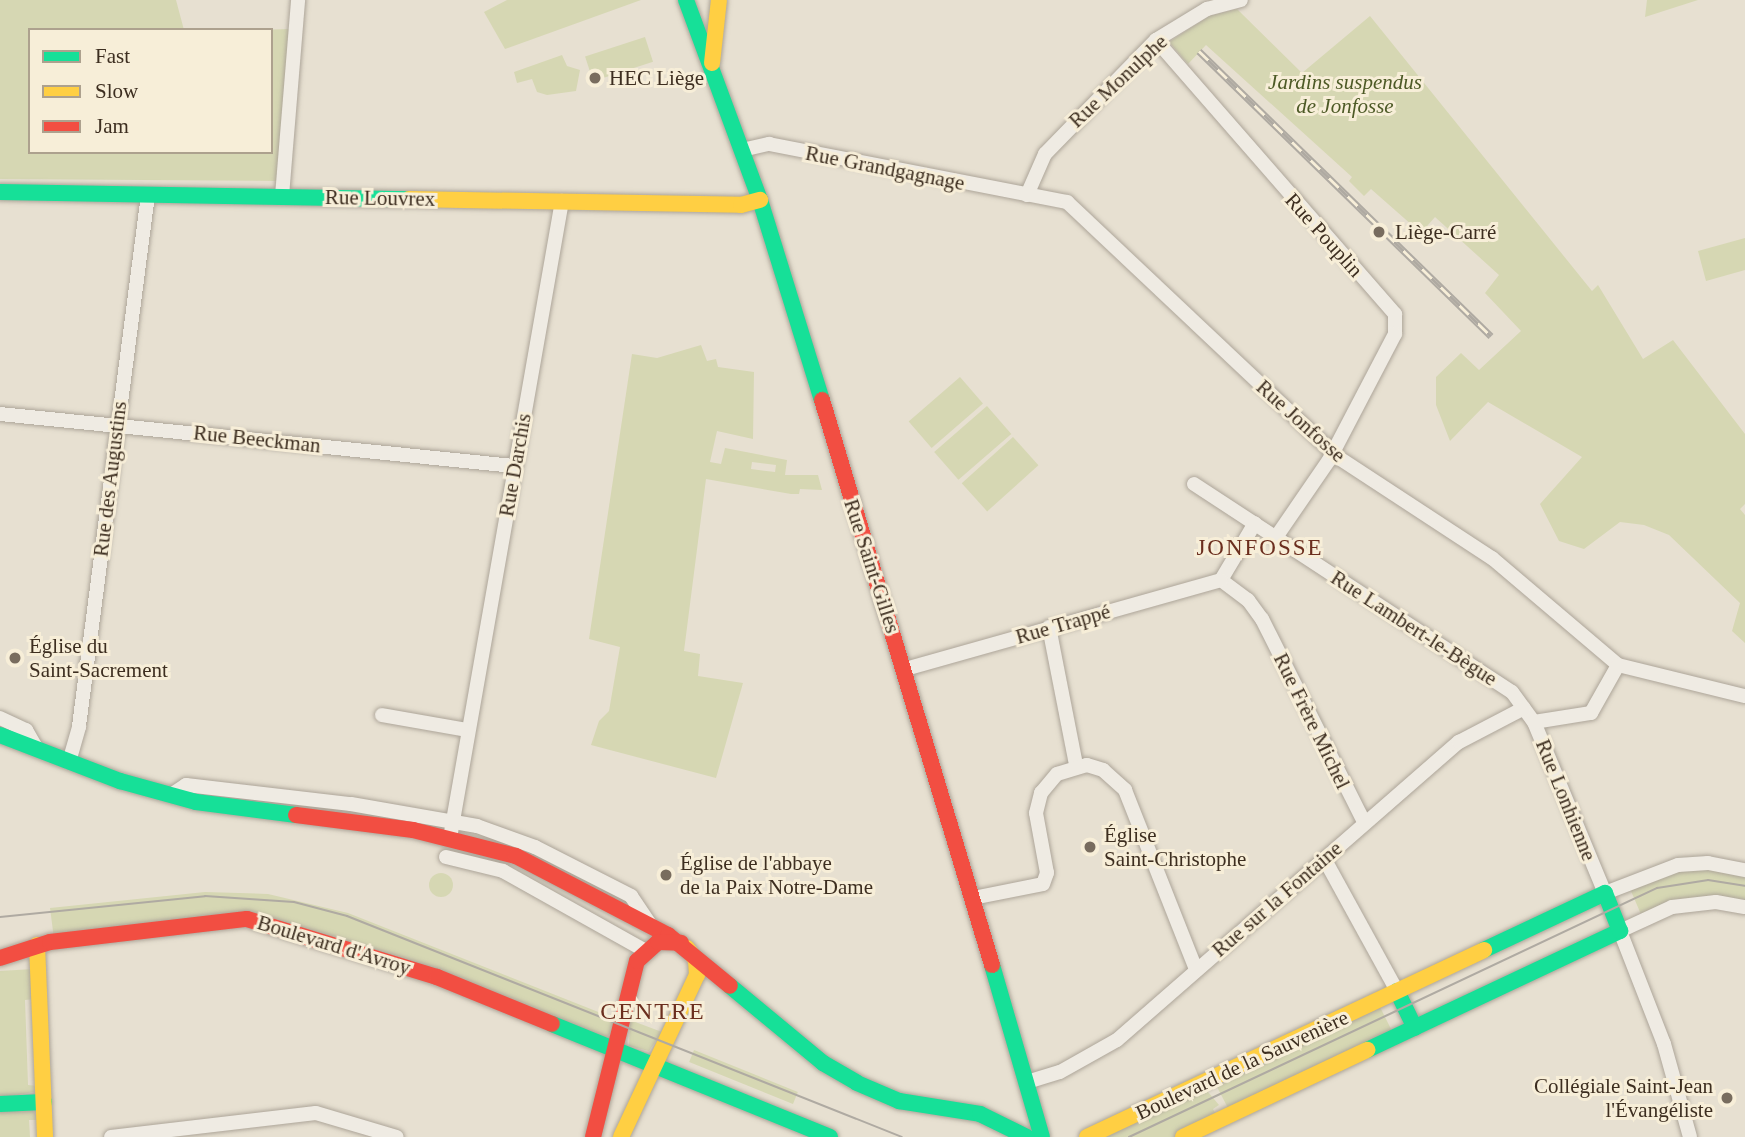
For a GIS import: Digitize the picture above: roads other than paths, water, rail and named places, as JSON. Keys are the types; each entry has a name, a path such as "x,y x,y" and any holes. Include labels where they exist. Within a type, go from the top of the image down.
{"street":[{"path":"282,197 298,0"},
{"name":"Rue Saint-Gilles","path":"686,0 760,200 905,669 1042,1137"},
{"path":"711,65 719,0"},
{"name":"Rue Monulphe","path":"1027,195 1030,179 1045,154 1156,40 1206,9 1241,0"},
{"name":"Rue Pouplin","path":"1156,40 1395,314 1395,334 1333,449 1276,537"},
{"name":"Rue Grandgagnage","path":"742,150 769,144 1027,195"},
{"name":"Rue Louvrex","path":"0,192 741,205 760,200"},
{"name":"Rue des Augustins","path":"69,762 79,726 148,195"},
{"name":"Rue Jonfosse","path":"1027,195 1067,202 1333,449 1339,458 1492,558 1618,665"},
{"name":"Rue Darchis","path":"450,838 562,201"},
{"name":"Rue Beeckman","path":"0,414 514,466"},
{"name":"Rue Lambert-le-Bègue","path":"1194,484 1512,692 1524,708"},
{"path":"1221,580 1255,523"},
{"name":"Rue Trappé","path":"905,669 1221,580"},
{"name":"Rue Frère Michel","path":"1221,580 1248,600 1262,619 1364,822"},
{"path":"1049,627 1076,765"},
{"path":"1534,722 1591,713 1618,665 1744,696"},
{"name":"Rue Lonhienne","path":"1524,708 1534,722 1605,893"},
{"name":"Rue sur la Fontaine","path":"1027,1082 1060,1072 1105,1049 1325,860 1364,822 1459,743 1524,708"},
{"path":"382,715 467,730"},
{"path":"0,718 26,730 37,749"},
{"path":"0,735 69,762 171,795 450,838 516,856 650,924 683,945 823,1063 857,1083 897,1100 980,1114 1027,1137"},
{"path":"973,898 1045,881 1038,803 1049,779 1076,765 1103,770 1128,798 1196,969"},
{"path":"171,795 186,785 454,820 509,836 631,895 650,924"},
{"path":"446,857 503,871 644,950"},
{"path":"1325,860 1415,1028"},
{"name":"Boulevard de la Sauvenière","path":"1087,1137 1605,893 1678,865 1708,863 1745,870"},
{"path":"1605,893 1664,1044 1690,1137"},
{"name":"Boulevard de la Sauvenière","path":"1183,1137 1661,912 1691,904 1745,907"},
{"name":"Boulevard d'Avroy","path":"0,958 37,945 247,919 271,923 437,977 830,1137"},
{"path":"593,1137 637,961 644,950 665,940 683,945 696,960 697,975 621,1137"},
{"path":"37,945 45,1137"},
{"path":"0,1104 44,1102"},
{"path":"111,1137 163,1134 316,1113 365,1132 397,1137"}],"tram line":[{"path":"1129,1137 1657,888 1708,880 1745,886"},
{"path":"0,917 205,896 294,902 347,916 902,1137"}],"railway":[{"path":"1199,51 1491,336"}],"place":[{"name":"HEC Liège","path":"595,78"},
{"name":"Liège-Carré","path":"1379,232"},
{"name":"Église du Saint-Sacrement","path":"15,658"},
{"name":"Église Saint-Christophe","path":"1090,847"},
{"name":"Église de l'abbaye de la Paix Notre-Dame","path":"666,875"},
{"name":"Collégiale Saint-Jean l'Évangéliste","path":"1727,1098"}],"district":[{"name":"JONFOSSE","path":"1260,548"},
{"name":"CENTRE","path":"653,1012"}],"park label":[{"name":"Jardins suspendus de Jonfosse","path":"1345,94"}]}
